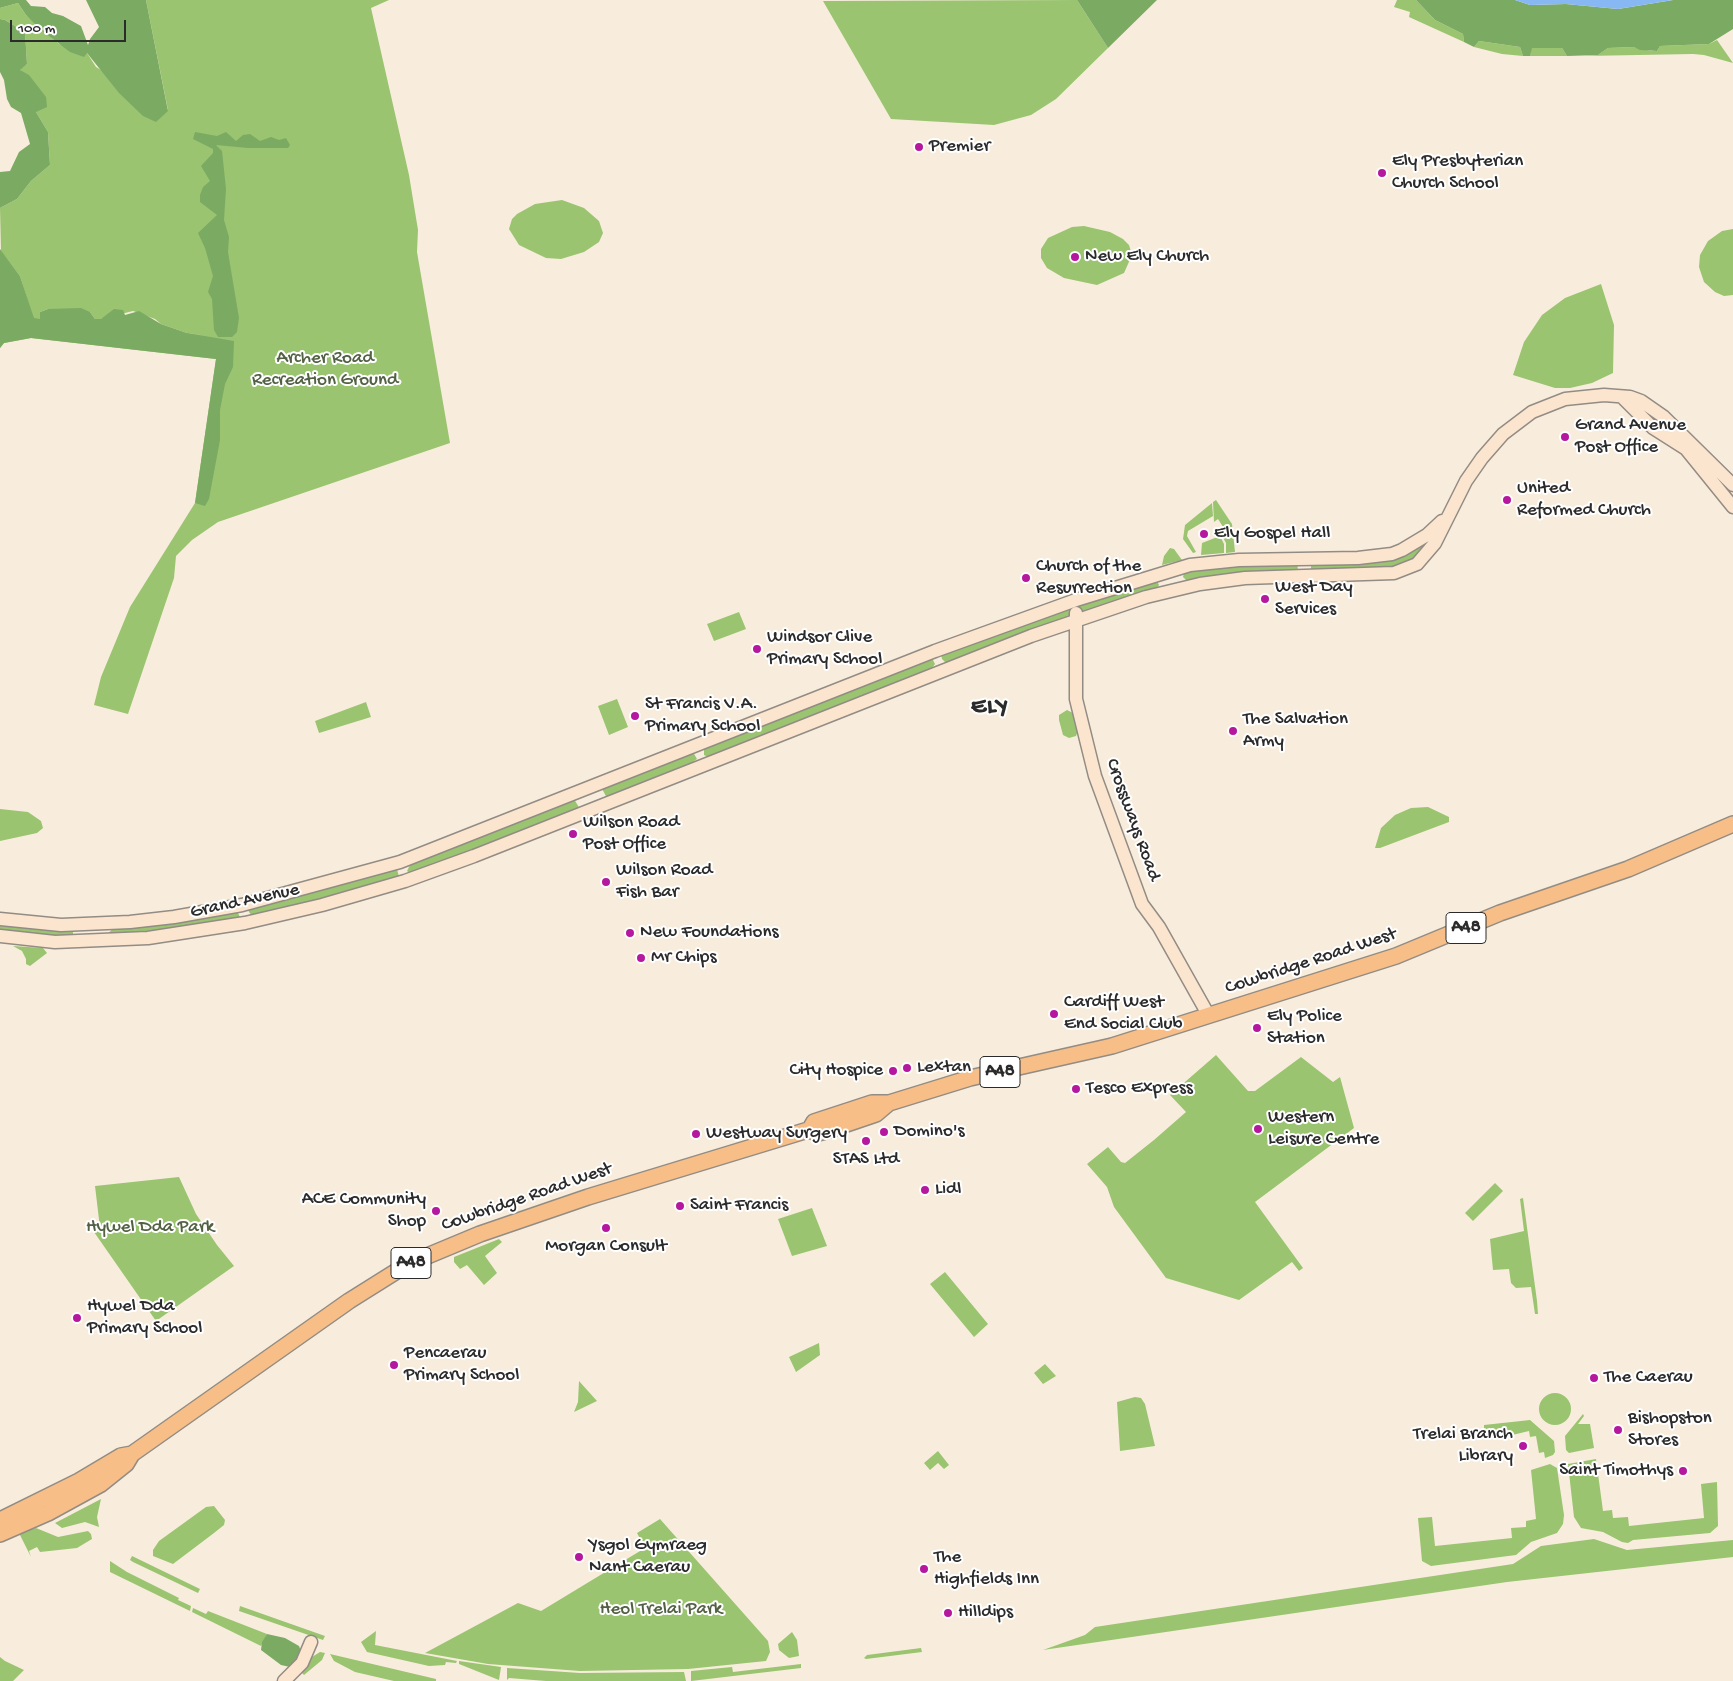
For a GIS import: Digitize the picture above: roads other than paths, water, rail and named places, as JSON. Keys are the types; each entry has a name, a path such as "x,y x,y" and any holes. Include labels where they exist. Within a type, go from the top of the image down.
{"highway":[{"name":"Cowbridge Road West","path":"0,1534 80,1497 126,1464 132,1454 349,1300 416,1260 480,1234 588,1197 810,1130 818,1133 847,1124 876,1114 889,1103 970,1078 1112,1046 1396,956 1500,913 1628,869 1733,824"},
{"name":"Cowbridge Road West","path":"0,1520 80,1482 121,1456 132,1454"}],"street":[{"name":"Grand Avenue","path":"0,936 35,942 88,941 158,937 245,923 405,881 1076,619 1170,590 1245,578 1394,573 1416,564 1435,543 1466,481 1482,458 1503,434 1523,418 1544,406 1564,399 1594,395 1630,397 1641,401 1686,449 1733,507"},
{"name":"Grand Avenue","path":"1659,422 1733,484"},
{"name":"Grand Avenue","path":"0,919 36,924 98,924 174,917 242,905 400,862 935,651 1076,600 1162,572 1190,565 1239,560 1358,558 1392,554 1412,546 1427,536 1447,516"},
{"path":"1304,558 1306,577"},
{"path":"1162,572 1170,590"},
{"path":"1076,600 1076,619"},
{"name":"Crossways Road","path":"1076,619 1076,699 1094,776 1142,904 1159,927 1209,1016"},
{"path":"935,651 943,671"},
{"path":"697,746 705,764"},
{"path":"400,862 405,881"},
{"path":"88,941 98,924"},
{"path":"284,1681 302,1663 311,1642"}],"water":[{"path":"1515,0 1673,0 1618,9 1566,4 1530,5"}],"place":[{"name":"Premier","path":"919,147"},
{"name":"Ely Presbyterian Church School","path":"1382,173"},
{"name":"New Ely Church","path":"1075,257"},
{"name":"Grand Avenue Post Office","path":"1565,437"},
{"name":"United Reformed Church","path":"1507,500"},
{"name":"Ely Gospel Hall","path":"1204,534"},
{"name":"Church of the Resurrection","path":"1026,578"},
{"name":"West Day Services","path":"1265,599"},
{"name":"Windsor Clive Primary School","path":"757,649"},
{"name":"St Francis V.A. Primary School","path":"635,716"},
{"name":"The Salvation Army","path":"1233,731"},
{"name":"Wilson Road Post Office","path":"573,834"},
{"name":"Wilson Road Fish Bar","path":"606,882"},
{"name":"New Foundations","path":"630,933"},
{"name":"Mr Chips","path":"641,958"},
{"name":"Cardiff West End Social Club","path":"1054,1014"},
{"name":"Ely Police Station","path":"1257,1028"},
{"name":"Lextan","path":"907,1068"},
{"name":"City Hospice","path":"893,1071"},
{"name":"Tesco Express","path":"1076,1089"},
{"name":"Western Leisure Centre","path":"1258,1129"},
{"name":"Domino's","path":"884,1132"},
{"name":"Westway Surgery","path":"696,1134"},
{"name":"STAS Ltd","path":"866,1141"},
{"name":"Lidl","path":"925,1190"},
{"name":"Saint Francis","path":"680,1206"},
{"name":"ACE Community Shop","path":"436,1211"},
{"name":"Morgan Consult","path":"606,1228"},
{"name":"Hywel Dda Primary School","path":"77,1318"},
{"name":"Pencaerau Primary School","path":"394,1365"},
{"name":"The Caerau","path":"1594,1378"},
{"name":"Bishopston Stores","path":"1618,1430"},
{"name":"Trelai Branch Library","path":"1523,1446"},
{"name":"Saint Timothys","path":"1683,1471"},
{"name":"Ysgol Gymraeg Nant Caerau","path":"579,1557"},
{"name":"The Highfields Inn","path":"924,1569"},
{"name":"Hilldips","path":"948,1613"}],"district":[{"name":"ELY","path":"990,708"}],"park label":[{"name":"Archer Road Recreation Ground","path":"325,370"},
{"name":"Hywel Dda Park","path":"150,1228"},
{"name":"Heol Trelai Park","path":"661,1610"}]}
